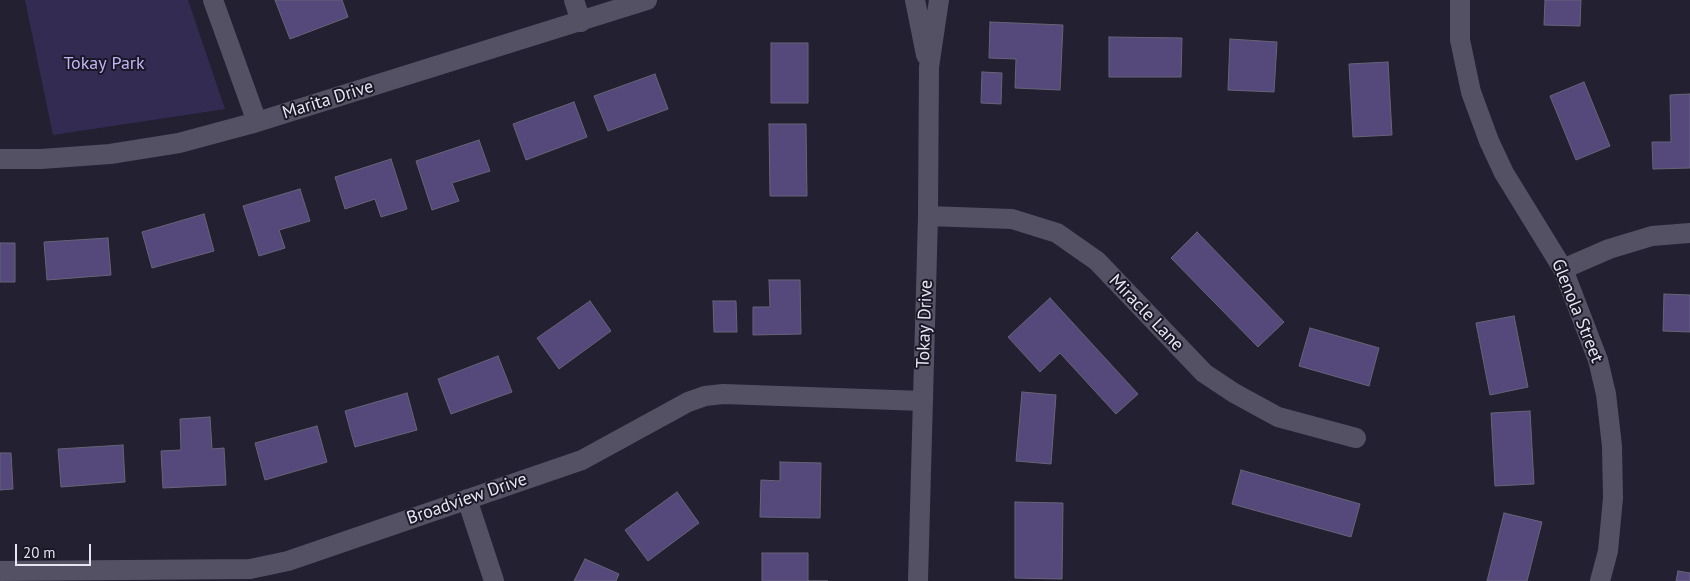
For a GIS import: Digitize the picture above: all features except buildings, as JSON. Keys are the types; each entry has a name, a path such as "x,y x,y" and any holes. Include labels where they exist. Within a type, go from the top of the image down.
{"street":[{"path":"213,0 257,122"},
{"path":"574,0 581,22"},
{"name":"Marita Drive","path":"0,159 40,160 110,154 179,143 257,122 647,0"},
{"name":"Tokay Drive","path":"915,0 929,67"},
{"name":"Tokay Drive","path":"918,581 928,216 929,67 939,0"},
{"name":"Glenola Street","path":"1460,0 1460,40 1471,92 1489,141 1504,173 1563,269 1598,360 1606,394 1612,446 1613,498 1608,551 1600,581"},
{"name":"Miracle Lane","path":"928,216 1012,219 1057,233 1097,262 1204,373 1234,393 1278,417 1356,438"},
{"path":"1563,269 1609,249 1652,236 1690,232"},
{"name":"Broadview Drive","path":"0,571 250,569 288,561 582,460 688,402 705,396 723,394 923,400"},
{"path":"468,499 494,581"}],"green space":[{"name":"Tokay Park","path":"25,0 188,0 225,109 53,135"}]}
